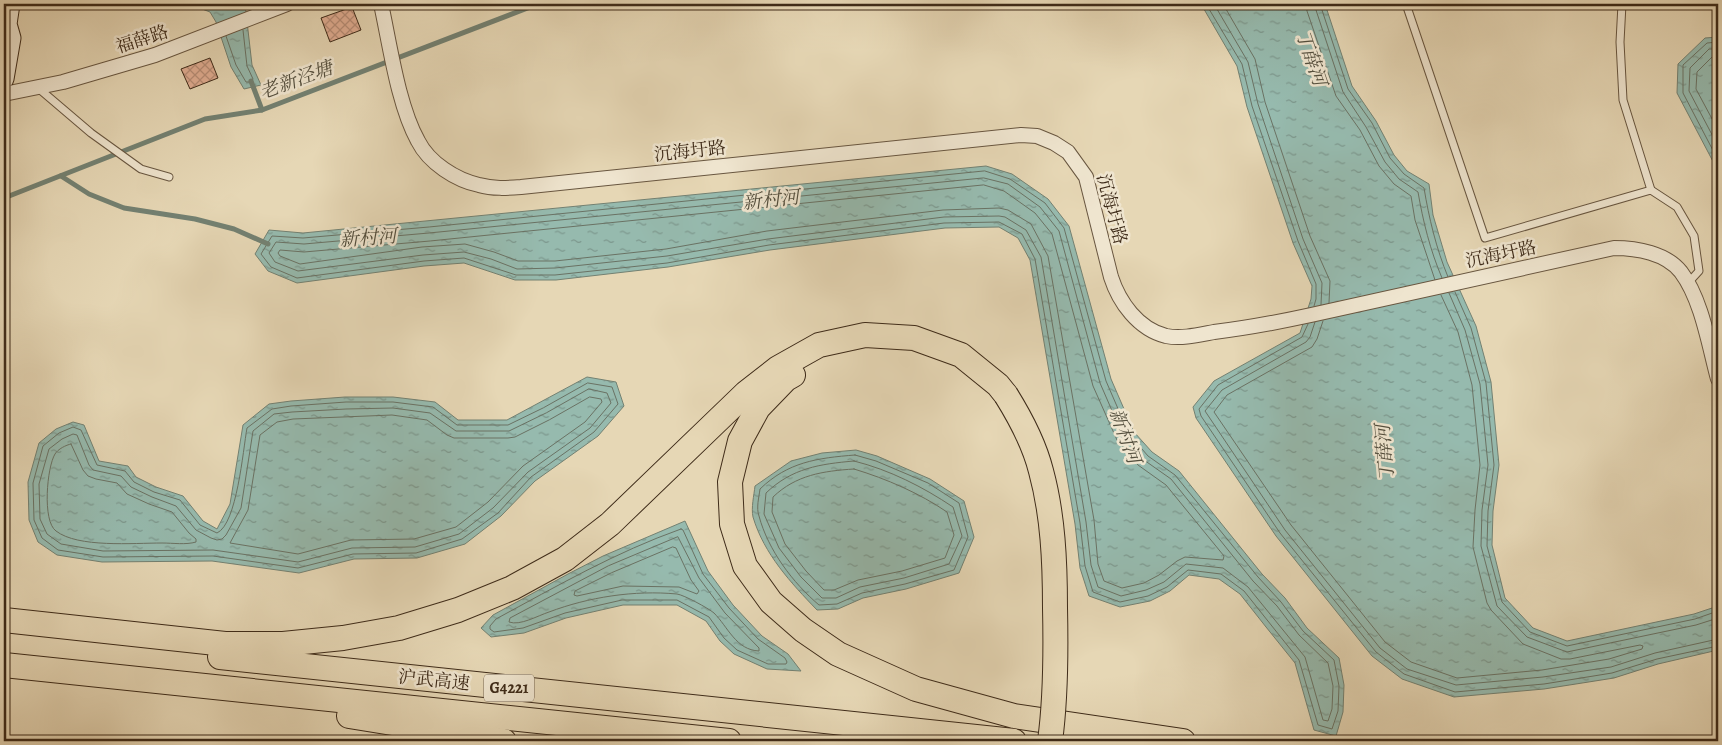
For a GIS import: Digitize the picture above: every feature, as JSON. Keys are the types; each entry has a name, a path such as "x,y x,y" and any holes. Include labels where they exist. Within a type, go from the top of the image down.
{"highway":[{"path":"4,620 225,644 283,644 344,638 399,628 458,610 512,588 564,559 610,524 716,420 778,368 819,345 865,335 914,338 961,355 998,385 1001,399 1029,472 1038,518 1043,642 1037,741"},
{"path":"1050,741 1056,642 1055,578 1050,516 1041,470 1024,425 1001,399 954,369 914,353 868,348 825,358 786,379 758,408 740,441 730,482 732,524 745,566 771,602 803,630 838,654 916,689 1014,716 1183,741"},
{"name":"沪武高速","path":"4,635 1014,741"},
{"name":"沪武高速","path":"4,664 729,741"},
{"path":"93,674 504,741"}],"main road":[{"path":"4,79 11,38 5,25 10,4"}],"street":[{"name":"福薛路","path":"4,94 104,71 155,55 287,4"},
{"name":"沉海圩路","path":"382,4 409,121 418,143 446,171 479,185 497,188 521,187 1021,135 1037,136 1068,152 1086,177 1116,293 1138,320 1151,330 1164,335 1179,338 1263,325 1614,248 1627,248 1658,255 1680,271 1696,300 1718,379"}],"lane":[{"path":"1406,4 1485,238 1651,190"},
{"path":"1622,4 1620,42 1623,100 1651,190 1677,207 1694,236 1699,271 1688,283"},
{"path":"37,87 91,133 141,169 170,177"}],"water":[{"path":"189,4 245,4 252,65 261,85 244,89 231,67 216,22 210,12"},
{"name":"丁薛河","path":"1201,4 1325,4 1352,86 1376,121 1394,155 1407,171 1429,184 1433,215 1447,262 1476,326 1491,382 1499,465 1493,511 1492,545 1505,598 1533,628 1567,641 1694,614 1718,606 1718,650 1658,664 1614,678 1544,689 1454,697 1402,679 1372,656 1276,536 1196,418 1193,407 1214,381 1300,333 1311,299 1312,286 1293,243 1247,107 1237,66"},
{"path":"1718,37 1718,171 1677,93 1678,64 1705,38"},
{"path":"986,166 1012,174 1048,199 1069,226 1111,379 1134,432 1152,452 1179,471 1262,574 1285,598 1307,628 1339,658 1344,685 1343,712 1336,736 1314,730 1295,663 1240,594 1219,579 1189,575 1170,591 1150,601 1120,607 1089,596 1080,568 1075,524 1030,260 1018,238 999,227 945,228 770,250 668,267 556,280 515,280 464,263 424,266 297,283 268,271 255,254 269,230 303,233"},
{"path":"587,377 616,382 624,406 598,436 535,481 501,516 465,544 417,558 354,559 299,573 212,561 102,562 57,555 38,542 29,520 28,482 39,443 56,429 73,422 84,425 99,461 128,466 136,477 156,487 183,496 203,521 217,529 230,504 243,425 269,404 345,397 393,397 435,402 458,420 507,420"},
{"path":"856,450 877,456 930,479 964,501 974,537 959,573 906,589 863,598 838,609 817,610 779,567 758,531 753,517 752,506 755,486 791,461 822,453"},
{"path":"685,521 708,571 733,605 762,636 788,654 801,671 767,669 734,654 720,641 706,621 677,605 623,605 566,618 524,633 491,637 481,628 493,615 568,574 603,556"}],"building":[{"path":"352,7 361,30 330,42 321,18"},
{"path":"210,58 218,78 190,89 181,69"}],"waterway":[{"name":"老新泾塘","path":"4,198 205,119 262,110 538,4"},
{"path":"251,81 262,110"},
{"name":"新村河","path":"61,176 89,194 124,208 195,219 234,229 268,244"}]}
